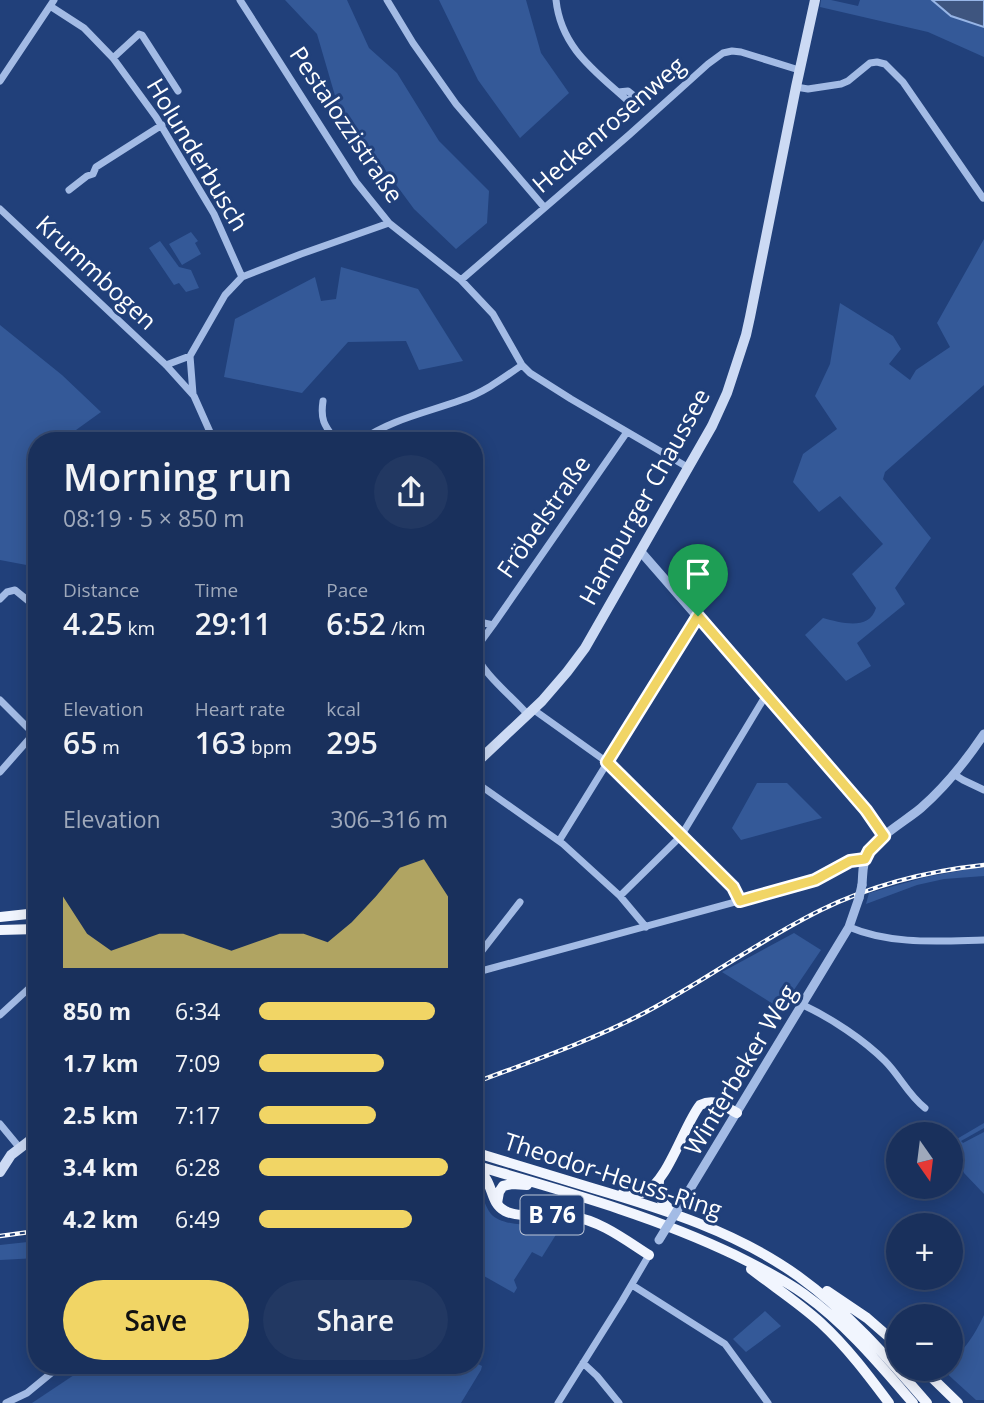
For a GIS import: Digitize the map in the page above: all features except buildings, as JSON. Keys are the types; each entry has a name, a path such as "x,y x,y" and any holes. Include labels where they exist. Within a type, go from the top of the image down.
{"highway":[{"path":"0,918 28,914"},
{"path":"0,918 28,919"},
{"path":"0,930 28,929"},
{"path":"659,1181 700,1105 711,1101 737,1113"},
{"name":"Theodor-Heuss-Ring","path":"483,1155 681,1217 760,1252 822,1294 862,1330 927,1403"},
{"name":"Theodor-Heuss-Ring","path":"483,1169 548,1186 647,1218 726,1251 789,1284 848,1332 913,1403"},
{"name":"B 76","path":"483,1174 503,1210 510,1213 561,1215 591,1222 610,1230 646,1259"},
{"name":"B 76","path":"609,1193 641,1193 659,1181"},
{"name":"B 76","path":"659,1181 660,1199 681,1217"},
{"name":"B 76","path":"497,1203 501,1188 507,1185 548,1186"},
{"path":"726,1251 821,1324 854,1358 889,1403"},
{"name":"B 76","path":"796,1275 856,1310 886,1335"},
{"path":"935,1381 958,1403"}],"main road":[{"name":"Hamburger Chaussee","path":"483,757 531,713 576,661 689,468 727,393 746,335 815,0"},
{"path":"0,1171 10,1155 28,1141"},
{"path":"7,1161 28,1146"}],"street":[{"name":"Pestalozzistraße","path":"240,0 356,182 389,223 461,280 493,314 522,365 571,399 689,468"},
{"path":"387,0 413,43 456,104 544,207"},
{"path":"556,0 562,25 575,50 618,92"},
{"path":"0,81 52,3"},
{"name":"Holunderbusch","path":"52,3 84,28 113,58 162,125 214,214 242,276"},
{"name":"Holunderbusch","path":"113,58 139,34 178,91"},
{"name":"Heckenrosenweg","path":"461,280 723,53 741,52 799,70"},
{"path":"796,87 808,89 841,84 870,63 885,64 903,82 983,198"},
{"path":"69,190 93,174 96,167 162,125"},
{"name":"Krummbogen","path":"0,209 166,365 194,396"},
{"path":"166,365 190,356 225,295 242,276 389,223"},
{"name":"Krummbogen","path":"190,356 194,396 210,432"},
{"path":"374,432 403,418 462,400 490,388 522,365"},
{"path":"323,401 321,412 324,425 329,432"},
{"name":"Fröbelstraße","path":"483,639 627,432"},
{"path":"641,552 866,810 884,836"},
{"path":"0,599 7,592 15,590 28,601"},
{"path":"559,841 698,616"},
{"path":"483,623 493,625"},
{"path":"483,666 531,713 607,762 733,887 740,901"},
{"path":"620,896 681,836 767,695"},
{"path":"0,700 28,726"},
{"path":"483,971 815,880 850,861 865,859 884,836 919,810 955,775 984,734"},
{"path":"0,772 28,742"},
{"path":"955,775 984,790"},
{"path":"483,787 559,841 620,896 646,927"},
{"name":"Winterbeker Weg","path":"558,1403 849,927 859,898 865,859"},
{"path":"483,949 520,902"},
{"path":"849,927 872,935 907,940 984,940"},
{"path":"0,1015 28,989"},
{"path":"803,1005 857,1037 875,1052 925,1108"},
{"path":"0,1124 19,1147"},
{"path":"632,1284 725,1344 768,1403"},
{"path":"583,1363 619,1403"},
{"path":"6,1403 27,1393 50,1374"}],"shaded area":[{"path":"285,0 347,0 369,48 397,73 439,141 489,191 487,223 456,249 414,209 338,106 317,34"},
{"path":"439,0 526,0 541,53 569,93 520,138 478,80"},
{"path":"821,0 858,6 860,0 932,0 951,16 984,27 984,57 928,32 820,7"},
{"path":"932,0 984,0 984,27 951,16"},
{"path":"191,232 198,241 195,243 201,254 182,265 169,244"},
{"path":"984,239 984,385 885,472 883,479 931,538 895,588 905,604 857,643 871,666 846,681 805,635 823,618 854,624 867,620 872,615 876,608 852,574 883,544 840,496 819,512 793,482 803,454 837,429 815,396 830,364 840,303 893,336 901,349 889,364 910,380 916,370 950,347 937,323"},
{"path":"160,241 179,267 191,270 199,288 186,292 179,283 174,285 149,248"},
{"path":"341,267 418,289 463,361 419,370 406,341 348,342 302,393 224,377 235,319 315,277 321,301 336,299"},
{"path":"0,325 62,375 101,412 76,430 77,432 28,432 28,565 0,560"},
{"path":"757,783 787,783 822,818 741,840 732,828"},
{"path":"984,868 984,876 944,879 917,885 866,904 869,893 926,877"},
{"path":"794,933 821,950 781,1009 722,972"},
{"path":"984,1123 984,1128 963,1140 963,1135"},
{"path":"984,1132 984,1194 964,1173 963,1143"},
{"path":"483,1197 491,1214 505,1222 562,1225 542,1257 532,1252 514,1280 517,1288 514,1293 484,1276"},
{"path":"28,1242 28,1258 0,1260 0,1245"},
{"path":"765,1311 781,1326 746,1352 733,1339"},
{"path":"984,1315 984,1400 976,1400 955,1381 963,1381 963,1349"},
{"path":"76,1374 479,1374 461,1403 32,1403"}],"railway":[{"path":"483,1080 625,1022 668,1000 776,934 840,901 901,880 984,865"},
{"path":"0,1236 28,1232"}],"route":[{"path":"698,616 866,810 884,836 873,846 865,859 850,861 815,880 740,901 733,887 607,762 698,616"}]}
